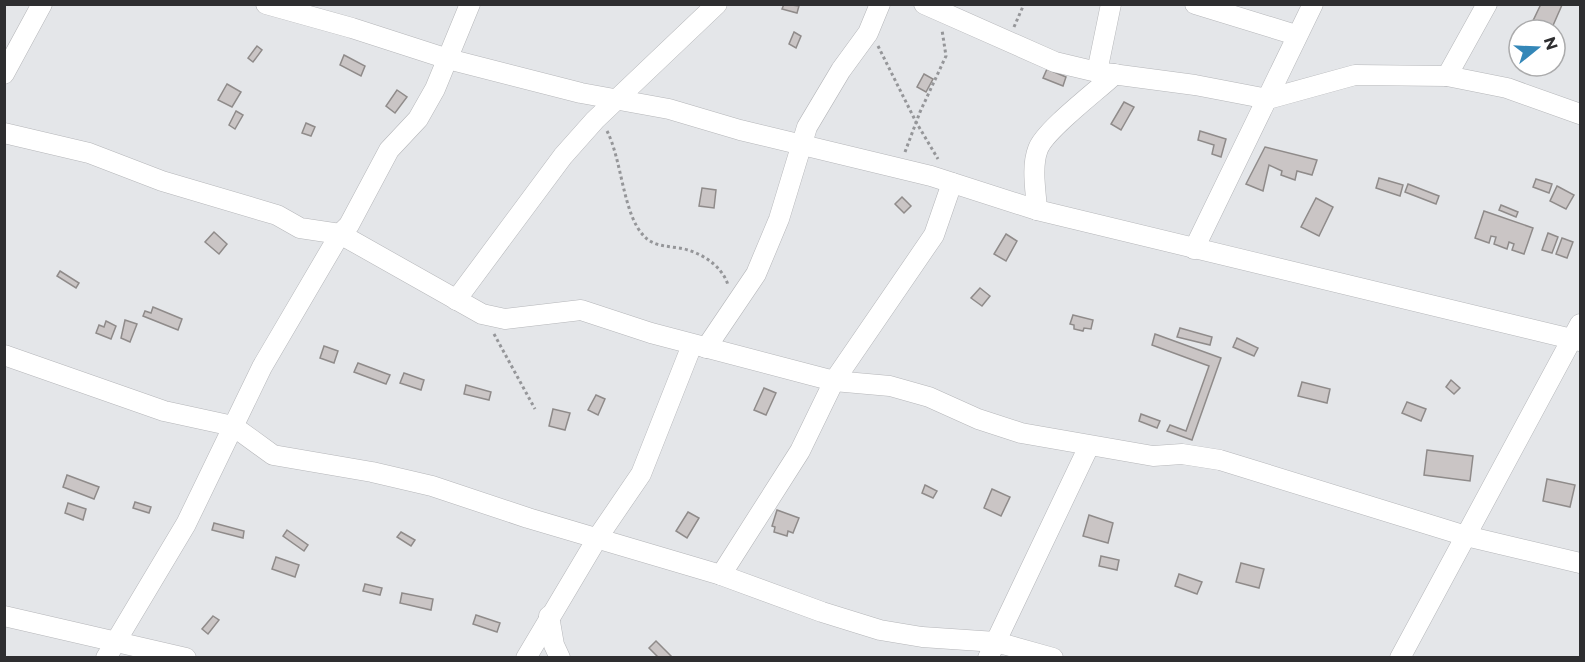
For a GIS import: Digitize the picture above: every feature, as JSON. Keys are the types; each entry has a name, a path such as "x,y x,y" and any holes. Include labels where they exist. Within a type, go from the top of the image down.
{"street":[{"path":"4,74 42,4"},
{"path":"266,4 352,28 448,59 581,93 619,98 899,168 1037,210 1194,249 1578,334 1400,657"},
{"path":"106,657 186,524 261,368 340,234 349,225 389,150 418,119 435,89 470,4"},
{"path":"456,300 563,156 597,118 717,4"},
{"path":"526,657 598,537 641,474 699,346 735,306 756,274 779,219 807,127 819,105 868,33 880,4"},
{"path":"1195,4 1296,35"},
{"path":"1194,249 1313,4"},
{"path":"1448,76 1487,4"},
{"path":"1037,210 1035,183 1037,151 1046,134 1106,73 1111,5"},
{"path":"931,8 1055,62 1106,73 1268,99 1355,75 1448,76 1507,88 1581,114"},
{"path":"581,93 597,118"},
{"path":"4,133 89,153 162,181 277,215 300,228 340,234 482,314 505,319 581,310 699,346 834,381 890,386 929,397 978,420 1021,433 1153,456 1182,454 1220,460 1466,536 1581,563"},
{"path":"721,574 800,451 834,381 934,235 952,183"},
{"path":"4,355 164,411 232,426 273,455 372,472 432,486 528,518 721,574 822,612 880,630 992,650 1053,657"},
{"path":"992,650 1089,446"},
{"path":"4,616 186,657"},
{"path":"549,616 554,645 560,657"}],"path":[{"path":"1008,42 1024,4"},
{"path":"899,168 916,122 946,56 946,44 931,8"},
{"path":"868,33 882,50 916,122 952,183"},
{"path":"597,118 621,165 629,206 643,235 652,242 682,248 710,261 724,274 735,306"},
{"path":"482,314 535,409"}],"building":[{"path":"784,4 799,6 797,13 782,9"},
{"path":"1541,4 1562,5 1556,18 1534,18"},
{"path":"794,32 801,36 796,48 789,44"},
{"path":"257,46 262,50 253,62 248,58"},
{"path":"344,55 365,66 361,76 340,65"},
{"path":"1047,69 1066,77 1063,86 1043,78"},
{"path":"924,74 933,79 926,92 917,87"},
{"path":"227,84 241,92 232,107 218,100"},
{"path":"397,90 407,97 395,113 386,106"},
{"path":"1124,102 1134,107 1121,130 1111,124"},
{"path":"236,111 243,115 235,129 229,125"},
{"path":"306,123 315,127 311,136 302,133"},
{"path":"1200,131 1226,139 1221,157 1212,154 1214,145 1198,140"},
{"path":"1265,147 1317,160 1312,175 1297,171 1295,180 1281,175 1282,171 1269,165 1263,191 1246,184"},
{"path":"1379,178 1403,185 1400,196 1376,188"},
{"path":"1536,179 1552,184 1549,193 1533,187"},
{"path":"1408,184 1439,196 1436,204 1405,192"},
{"path":"1557,186 1574,195 1566,209 1550,201"},
{"path":"702,188 716,190 714,208 699,206"},
{"path":"902,197 911,206 904,213 895,204"},
{"path":"1316,198 1333,207 1319,236 1301,227"},
{"path":"1501,205 1518,212 1516,217 1499,210"},
{"path":"1484,211 1533,228 1524,254 1512,250 1514,244 1509,242 1507,249 1494,244 1496,237 1491,236 1489,243 1475,238"},
{"path":"214,232 227,244 219,254 205,242"},
{"path":"1548,233 1558,237 1552,253 1542,250"},
{"path":"1006,234 1017,241 1006,261 994,254"},
{"path":"1562,238 1573,242 1567,258 1556,254"},
{"path":"60,271 79,283 76,288 57,276"},
{"path":"980,288 990,296 982,306 971,298"},
{"path":"153,307 182,319 178,330 143,316 145,311 151,313"},
{"path":"1073,315 1093,320 1091,329 1084,328 1083,331 1074,329 1074,325 1070,324"},
{"path":"125,320 137,324 130,342 121,338"},
{"path":"106,321 116,326 111,339 96,333 99,325 104,327"},
{"path":"1180,328 1212,337 1210,345 1177,337"},
{"path":"1155,334 1221,358 1192,440 1167,431 1170,425 1186,431 1209,366 1152,345"},
{"path":"1237,338 1258,348 1254,356 1233,347"},
{"path":"324,346 338,351 334,363 320,358"},
{"path":"358,363 390,375 386,384 354,372"},
{"path":"404,373 424,380 421,390 400,383"},
{"path":"1451,380 1460,388 1454,394 1446,387"},
{"path":"1302,382 1330,389 1327,403 1298,396"},
{"path":"466,385 491,392 489,400 464,394"},
{"path":"764,388 776,393 766,415 754,410"},
{"path":"596,395 605,399 598,415 588,410"},
{"path":"1407,402 1426,409 1421,421 1402,413"},
{"path":"553,409 570,413 565,430 549,426"},
{"path":"1141,414 1160,421 1157,428 1139,421"},
{"path":"1427,450 1473,456 1470,481 1424,475"},
{"path":"67,475 99,487 94,499 63,487"},
{"path":"1547,479 1575,485 1570,507 1543,501"},
{"path":"925,485 937,491 933,498 922,493"},
{"path":"992,489 1010,497 1001,516 984,508"},
{"path":"135,502 151,507 149,513 133,508"},
{"path":"68,503 86,509 83,520 65,513"},
{"path":"777,510 799,518 793,533 788,531 787,536 774,532 775,527 772,526"},
{"path":"688,512 699,518 687,538 676,531"},
{"path":"1089,515 1113,523 1108,543 1083,536"},
{"path":"214,523 244,531 243,538 212,530"},
{"path":"287,530 308,545 304,551 283,536"},
{"path":"401,532 415,540 411,546 397,537"},
{"path":"1101,556 1119,560 1117,570 1099,566"},
{"path":"276,557 299,565 295,577 272,569"},
{"path":"1241,563 1264,569 1259,588 1236,582"},
{"path":"1179,574 1202,582 1197,594 1175,586"},
{"path":"365,584 382,588 380,595 363,591"},
{"path":"402,593 433,599 431,610 400,603"},
{"path":"476,615 500,623 497,632 473,624"},
{"path":"213,616 219,620 208,634 202,629"},
{"path":"656,641 673,658 659,658 649,648"}]}
